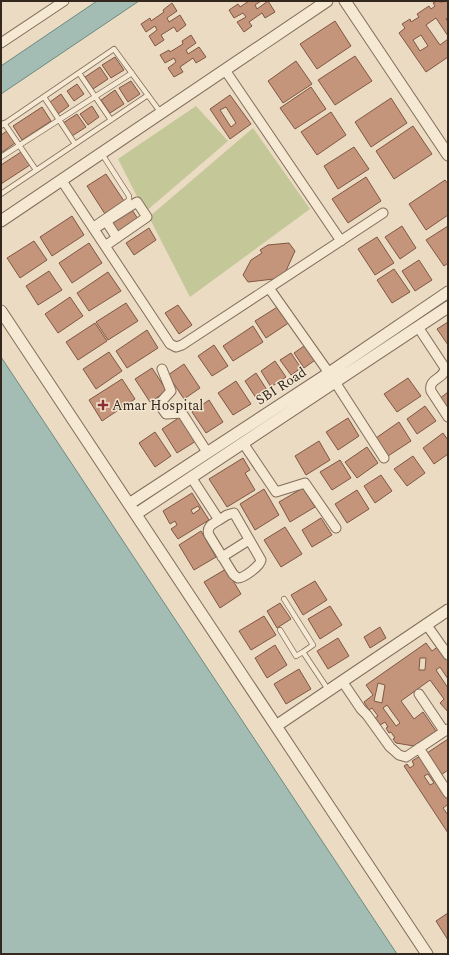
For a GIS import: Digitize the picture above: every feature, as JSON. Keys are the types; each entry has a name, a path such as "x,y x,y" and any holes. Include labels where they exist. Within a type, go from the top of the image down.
{"street":[{"path":"1,43 64,1"},
{"path":"1,221 327,1"},
{"path":"343,2 448,155"},
{"path":"225,70 341,241"},
{"path":"62,181 170,344 176,347 182,345 384,213"},
{"path":"93,227 106,222 137,202 147,217 105,246"},
{"path":"106,222 117,238"},
{"path":"269,288 332,378 384,458"},
{"name":"SBI Road","path":"136,514 243,443 448,292"},
{"name":"SBI Road","path":"129,504 207,452 418,327 448,307"},
{"path":"1,310 427,954"},
{"path":"418,327 445,368 445,372 442,376 430,386 431,391 448,417"},
{"path":"162,368 171,391 160,403 161,407 166,414 182,413 207,452"},
{"path":"243,443 276,492 305,483 336,528"},
{"path":"191,477 219,520"},
{"path":"234,513 261,560 258,567 241,578 233,574 209,536 209,527 219,520 234,513"},
{"path":"222,557 249,540"},
{"path":"276,726 448,610"},
{"path":"426,624 448,655"},
{"path":"342,681 390,747 399,755 406,756 446,730 419,694"},
{"path":"419,748 445,781 448,793"}],"lane":[{"path":"36,170 3,124 114,49 161,114"},
{"path":"79,73 111,120"},
{"path":"1,157 132,73"},
{"path":"1,194 148,95"},
{"path":"44,96 58,120 75,144"},
{"path":"93,227 129,200 129,196 102,154"},
{"path":"280,630 296,656 313,645 284,599"},
{"path":"303,652 329,691"}],"green space":[{"path":"196,106 228,141 145,212 118,159"},
{"path":"253,128 310,209 190,297 149,217"}],"water":[{"path":"97,1 139,1 1,94 1,66"},
{"path":"1,357 397,954 1,954"}],"building":[{"path":"249,1 261,1 255,5 257,9 268,1 275,12 265,18 262,13 249,22 252,26 244,32 237,22 246,17 243,13 234,18 229,10 238,4 240,7"},
{"path":"437,1 448,1 448,17 446,19 448,22 448,36 436,18 426,25 440,45 448,39 448,57 426,72 399,33 405,28 402,24 410,19 411,22 419,17 417,14 429,6 431,9 435,6 433,3","holes":["421,35 428,46 420,51 413,40"]},
{"path":"172,3 177,11 167,18 169,22 180,15 186,25 177,32 174,27 161,35 164,40 155,46 149,36 157,30 155,26 146,32 141,24 150,18 151,21 164,12 163,10"},
{"path":"335,21 351,46 317,69 300,44"},
{"path":"191,35 196,43 186,50 188,54 199,47 206,57 196,63 193,58 180,67 183,72 174,77 168,68 176,62 174,58 165,63 160,55 169,50 170,52 183,44 182,41"},
{"path":"355,56 372,81 335,105 318,80"},
{"path":"115,57 124,70 111,78 102,65"},
{"path":"296,61 312,84 283,103 268,81"},
{"path":"100,67 108,79 93,89 85,77"},
{"path":"131,81 140,94 128,102 119,88"},
{"path":"77,84 84,94 74,101 67,91"},
{"path":"311,87 326,109 295,129 280,108"},
{"path":"115,90 124,104 110,113 101,100"},
{"path":"61,94 69,106 58,114 50,102"},
{"path":"230,95 251,124 230,139 210,109","holes":["226,107 236,123 231,127 220,110"]},
{"path":"391,98 407,123 371,147 355,122"},
{"path":"92,106 99,117 88,125 80,114"},
{"path":"42,107 51,121 22,140 13,126"},
{"path":"331,112 346,135 317,155 301,132"},
{"path":"77,114 86,127 72,136 63,123"},
{"path":"413,126 432,154 394,179 376,151"},
{"path":"7,131 15,143 1,153 1,135"},
{"path":"354,147 369,169 338,189 324,166"},
{"path":"21,152 30,165 1,184 1,165"},
{"path":"106,174 124,201 105,214 87,186"},
{"path":"366,177 381,201 348,223 332,199"},
{"path":"445,180 448,184 448,215 426,230 409,204"},
{"path":"132,210 140,222 119,235 112,223"},
{"path":"72,216 84,235 52,256 40,237"},
{"path":"402,226 416,248 400,259 385,237"},
{"path":"448,226 448,263 444,266 426,240"},
{"path":"149,228 156,240 134,255 126,243"},
{"path":"377,237 394,263 375,275 358,249"},
{"path":"34,241 47,260 20,278 7,258"},
{"path":"89,243 102,263 72,283 59,263"},
{"path":"289,243 295,251 285,273 274,279 248,282 243,275 251,260 262,253 260,250 268,245"},
{"path":"419,260 432,280 415,291 402,271"},
{"path":"394,269 410,292 392,303 377,280"},
{"path":"49,271 62,290 38,305 26,286"},
{"path":"108,272 121,291 89,311 77,293"},
{"path":"70,297 83,316 58,333 45,314"},
{"path":"126,303 138,321 108,340 96,322"},
{"path":"178,305 192,325 179,334 165,313"},
{"path":"279,306 290,322 266,338 255,321"},
{"path":"448,322 448,345 437,329"},
{"path":"95,323 107,341 78,360 66,342"},
{"path":"253,326 263,342 233,361 223,346"},
{"path":"147,330 158,348 127,368 116,351"},
{"path":"307,344 318,358 304,368 294,353"},
{"path":"214,345 228,366 212,376 198,356"},
{"path":"109,352 122,371 96,389 83,369"},
{"path":"291,353 301,368 291,375 280,360"},
{"path":"275,361 286,377 271,387 261,371"},
{"path":"184,364 200,388 184,399 168,375"},
{"path":"152,368 167,391 150,402 135,379"},
{"path":"256,373 267,390 256,398 245,381"},
{"path":"408,378 421,396 397,412 384,394"},
{"path":"122,379 135,399 102,421 89,400"},
{"path":"236,381 251,404 233,415 218,393"},
{"path":"448,392 448,412 439,399"},
{"path":"209,400 223,422 206,433 192,412"},
{"path":"425,406 436,421 417,434 407,419"},
{"path":"180,417 196,441 177,453 162,429"},
{"path":"348,418 359,436 338,450 326,432"},
{"path":"399,422 411,441 388,456 376,438"},
{"path":"155,432 171,456 155,467 139,443"},
{"path":"443,433 448,440 448,454 434,464 423,448"},
{"path":"319,441 330,460 306,475 295,456"},
{"path":"367,447 378,463 357,478 345,462"},
{"path":"413,456 425,473 407,486 394,469"},
{"path":"243,458 250,470 245,473 255,490 227,507 209,479"},
{"path":"340,460 351,478 332,490 320,472"},
{"path":"381,475 392,491 375,503 364,486"},
{"path":"303,488 315,507 290,522 279,502"},
{"path":"264,489 279,515 255,530 240,504"},
{"path":"357,490 369,509 347,523 335,504"},
{"path":"192,493 209,520 178,539 171,529 177,525 175,521 170,524 163,511","holes":["198,506 200,509 193,514 191,510"]},
{"path":"321,518 332,535 312,547 302,530"},
{"path":"285,527 302,554 281,567 264,540"},
{"path":"201,531 216,557 194,570 179,545"},
{"path":"226,569 241,594 220,608 204,582"},
{"path":"315,581 327,600 303,615 291,595"},
{"path":"280,603 291,619 277,628 267,611"},
{"path":"330,606 342,625 320,639 308,619"},
{"path":"264,616 276,635 251,650 239,631"},
{"path":"380,627 386,638 370,648 364,637"},
{"path":"338,638 349,656 328,669 317,651"},
{"path":"426,643 432,651 439,646 448,659 448,679 440,667 436,670 448,688 448,712 440,703 444,699 430,680 401,701 414,719 423,712 436,731 414,746 396,743 391,732 389,733 386,728 388,727 385,722 380,725 375,718 378,716 372,708 369,710 364,702 373,695 366,685","holes":["420,658 426,658 425,670 419,670","378,683 385,685 382,703 374,701","387,705 400,723 396,726 383,708"]},
{"path":"275,645 287,665 267,678 255,658"},
{"path":"299,669 311,689 286,704 274,684"},
{"path":"448,739 448,770 441,775 427,753"},
{"path":"420,756 448,798 448,806 447,805 443,808 448,815 448,833 404,766 407,764 410,768 414,765 412,761","holes":["428,774 434,783 430,785 424,776"]},
{"path":"448,913 448,940 436,921"}],"place":[{"name":"Amar Hospital","path":"103,405"}]}
